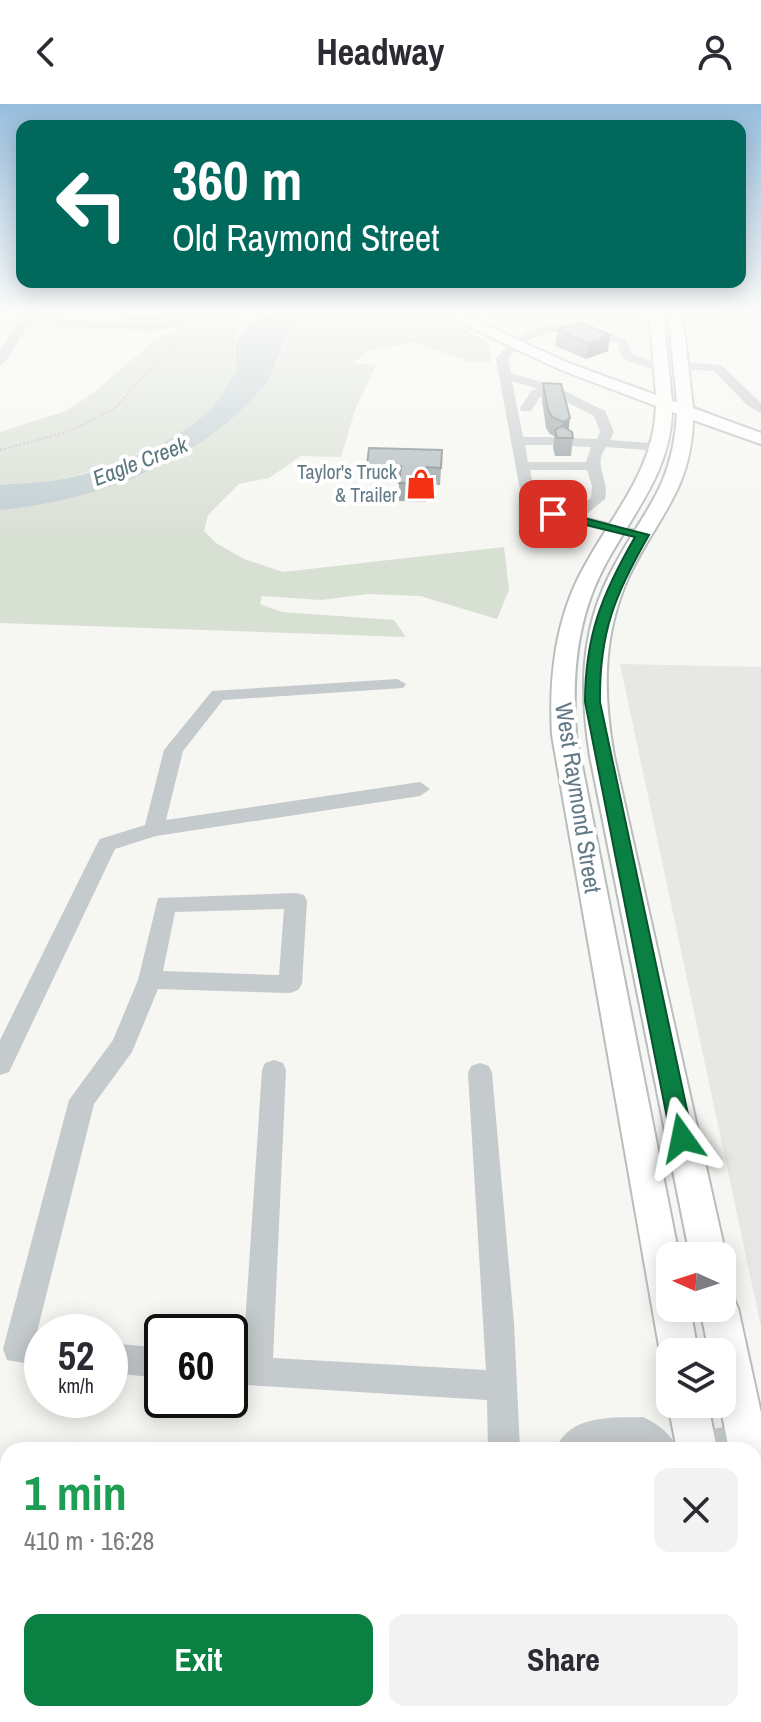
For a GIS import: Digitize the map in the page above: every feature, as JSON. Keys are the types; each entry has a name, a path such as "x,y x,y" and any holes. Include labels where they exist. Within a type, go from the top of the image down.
{"main road":[{"path":"619,387 761,439"},
{"name":"West Raymond Street","path":"659,1242 564,735 561,705 564,651 583,589 675,476 674,387"},
{"name":"West Raymond Street","path":"676,409 659,447 604,612 592,670 592,702 705,1242"},
{"path":"722,1322 747,1442"},
{"path":"690,1418 695,1442"}],"street":[{"path":"507,387 530,502 545,511 630,532"},
{"path":"527,387 560,404 593,408 606,424 607,432 595,443 592,466 602,488 601,497 594,506 570,518"},
{"path":"737,387 761,409"},
{"path":"526,408 536,393 560,404 593,408"},
{"path":"511,408 541,408"},
{"path":"517,441 552,441"},
{"path":"569,441 659,447"},
{"path":"522,466 592,466"},
{"path":"154,829 174,750 218,695 397,684"},
{"path":"0,1065 107,844 154,829 420,789"},
{"path":"27,1314 82,1100 123,1045 150,980 166,904 296,901 290,984 150,980"},
{"path":"248,1322 274,1070"},
{"path":"480,1073 504,1442"},
{"path":"24,1326 18,1349 24,1350"},
{"path":"248,1370 501,1386"},
{"path":"582,1442 593,1434 643,1433 653,1442"}],"path":[{"path":"0,450 78,427 113,409 137,387"}],"shaded area":[{"path":"101,387 226,387 203,416 144,452 56,480 0,485 0,432 66,411"},
{"path":"259,387 366,387 355,410 341,457 301,456 269,478 239,484 208,515 204,531 216,543 244,559 283,572 504,547 509,590 497,619 420,596 368,594 321,600 262,596 260,604 282,612 394,620 406,637 0,623 0,509 92,491 183,455"},
{"path":"620,664 761,667 761,1327"}],"water":[{"name":"Eagle Creek","path":"227,387 263,387 212,434 146,472 74,497 0,510 0,485 56,480 120,462 186,429 204,415"}],"building":[{"path":"544,387 562,387 570,418 563,422 552,417"},
{"path":"562,426 572,432 573,438 557,438 555,430"},
{"path":"369,448 442,450 441,468 427,467 427,484 399,483 401,466 367,465"}],"place":[{"name":"Taylor's Truck & Trailer","path":"421,484"}],"route":[{"path":"553,514 643,535 614,585 604,612 592,670 592,702 682,1138"}]}
